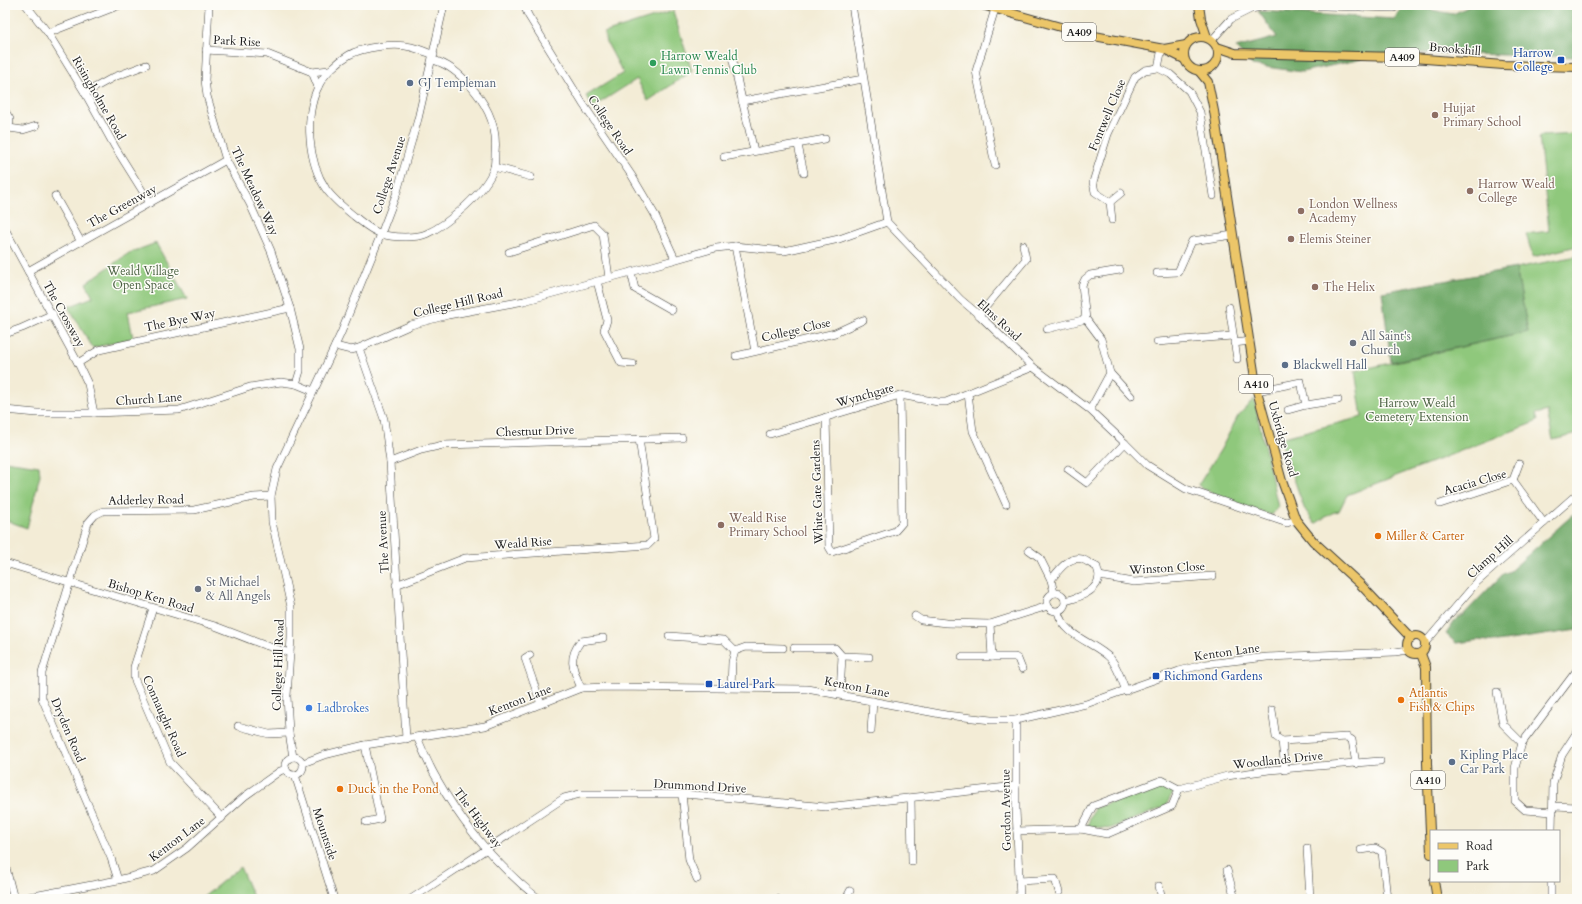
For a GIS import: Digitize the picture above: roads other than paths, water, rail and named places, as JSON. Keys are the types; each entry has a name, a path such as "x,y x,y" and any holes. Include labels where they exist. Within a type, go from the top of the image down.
{"main road":[{"name":"A409","path":"982,5 1089,35 1163,49 1184,59"},
{"path":"1199,5 1201,19 1212,41 1218,59 1211,69 1199,71 1191,68 1184,59 1186,45 1190,40 1195,38 1212,41"},
{"path":"1195,38 1201,19"},
{"name":"Brookshill","path":"1212,41 1235,53"},
{"name":"A409","path":"1163,49 1186,45"},
{"name":"Brookshill","path":"1218,59 1235,53 1400,57 1503,65 1577,67"},
{"name":"Uxbridge Road","path":"1211,69 1208,82 1234,235 1257,391 1282,481 1296,520 1313,541 1360,584 1411,638"},
{"name":"Uxbridge Road","path":"1199,71 1208,82"},
{"path":"1418,636 1425,642 1425,649 1421,654 1414,654 1408,650 1407,645 1411,638 1418,636"},
{"name":"A410","path":"1421,654 1426,667 1427,763 1430,831"},
{"path":"1434,882 1437,899"}],"street":[{"name":"Risingholme Road","path":"26,5 48,33 150,203"},
{"path":"48,33 120,5"},
{"name":"The Meadow Way","path":"209,5 205,80 207,96 226,160 250,204 271,251 290,308 300,349 300,371 296,384"},
{"name":"College Avenue","path":"335,346 381,234 396,192 418,119 444,5"},
{"name":"College Road","path":"524,5 528,15 583,104 632,176 655,214 675,259"},
{"path":"852,5 887,222"},
{"path":"1212,41 1231,19 1251,9 1271,5"},
{"path":"1290,5 1394,8"},
{"path":"995,9 976,71 995,165"},
{"path":"399,46 410,47 444,64 466,81 482,100 493,121 496,142 494,167 488,180 467,205 446,223 425,234 399,237 381,234 370,228 343,208 326,189 318,173 312,153 309,131 312,107 318,87 329,70 349,55 370,48 399,46"},
{"path":"1163,49 1158,68 1170,74 1189,92 1200,112 1213,196"},
{"name":"Park Rise","path":"206,50 267,54 312,72 329,70"},
{"path":"732,57 754,151"},
{"name":"Fontwell Close","path":"1110,202 1095,192 1093,182 1108,134 1135,77 1145,70 1158,68"},
{"path":"85,93 114,78 142,69"},
{"path":"312,72 318,87"},
{"path":"742,101 864,79"},
{"path":"5,110 10,119 7,129 23,130 36,126"},
{"path":"724,157 825,139"},
{"path":"798,145 804,173"},
{"name":"The Greenway","path":"28,271 226,160"},
{"path":"494,167 531,177"},
{"path":"1212,188 1226,186"},
{"path":"1112,220 1110,202 1121,193"},
{"path":"55,196 80,242"},
{"name":"College Hill Road","path":"293,757 289,733 287,696 291,607 272,522 271,496 277,469 335,346 351,350 359,348 410,325 448,315 524,300 716,248 735,246 784,251 839,239 887,222"},
{"name":"Elms Road","path":"887,222 960,299 979,315 1033,367 1090,410 1147,465 1186,489 1287,523 1296,520"},
{"path":"509,252 594,225 604,234 609,278"},
{"name":"The Crossway","path":"5,229 53,314 78,363 88,384 94,413"},
{"path":"1156,273 1178,272 1192,242 1234,235"},
{"path":"979,315 1026,260 1023,245"},
{"name":"College Close","path":"735,246 755,351"},
{"path":"1120,270 1093,274 1085,279 1082,288 1086,319 1101,339 1110,372 1132,396"},
{"path":"631,272 635,288 672,310"},
{"path":"597,281 607,320 604,330 621,363 633,364"},
{"path":"1229,307 1232,336 1237,359"},
{"name":"The Bye Way","path":"78,363 99,350 290,308"},
{"path":"5,334 53,314"},
{"path":"1047,329 1086,319"},
{"name":"College Close","path":"736,356 835,333 863,320"},
{"path":"1157,342 1232,336"},
{"path":"1234,344 1250,341"},
{"name":"The Avenue","path":"359,348 384,419 390,462 406,739"},
{"name":"Wynchgate","path":"770,434 900,395 946,402 1033,367"},
{"path":"1090,410 1110,372"},
{"name":"Church Lane","path":"5,410 37,413 94,413 179,410 250,387 281,382 296,384 313,391"},
{"path":"1257,391 1301,382 1306,404"},
{"path":"968,394 973,431 1006,504"},
{"name":"White Gate Gardens","path":"826,417 829,547 832,552 895,531 902,523 900,395"},
{"path":"1288,410 1306,404 1338,400"},
{"name":"Chestnut Drive","path":"390,462 421,450 444,445 682,438"},
{"name":"Weald Rise","path":"396,585 465,558 648,545 654,539 638,439"},
{"path":"1068,469 1087,483 1125,443"},
{"path":"1513,480 1519,464"},
{"name":"Acacia Close","path":"1440,504 1513,480 1544,523"},
{"name":"Clamp Hill","path":"1425,642 1477,582 1577,494"},
{"name":"Adderley Road","path":"69,582 88,523 94,514 103,511 194,510 254,497 271,496"},
{"path":"1029,550 1040,558 1051,580 1054,593"},
{"path":"1051,580 1061,568 1072,560 1082,559 1097,567 1099,576 1096,585 1086,595 1065,601"},
{"name":"Bishop Ken Road","path":"5,563 215,626 290,653"},
{"name":"Winston Close","path":"1099,576 1134,582 1213,576"},
{"name":"Dryden Road","path":"69,582 42,673 42,698 111,858 118,880"},
{"path":"1054,593 1062,595 1065,601 1063,609 1058,612"},
{"path":"1048,606 1049,597 1054,593"},
{"path":"1048,606 1052,610 1058,612 1073,634 1092,645 1111,659 1126,691"},
{"path":"915,616 921,620 946,623 990,624 1048,606"},
{"name":"Connaught Road","path":"153,608 134,667 134,678 170,762 222,818"},
{"path":"990,624 992,657"},
{"path":"669,636 724,640 735,651"},
{"path":"581,688 572,664 573,651 581,641 603,638"},
{"path":"735,651 746,647 783,648"},
{"path":"794,648 835,648 842,656 840,694"},
{"name":"Kenton Lane","path":"303,763 324,755 365,745 486,726 581,688 607,686 807,688 952,716 996,720 1016,720 1067,710 1126,691 1179,671 1206,664 1267,657 1395,652 1408,650"},
{"path":"731,687 732,662 735,651"},
{"path":"530,655 525,658 541,704"},
{"path":"842,656 869,657"},
{"path":"962,657 1015,657 1018,659 1022,669"},
{"path":"1577,670 1522,744 1515,768 1515,801 1525,810 1577,807"},
{"path":"1497,692 1503,724 1522,744"},
{"path":"871,731 873,701"},
{"path":"1272,710 1276,737 1282,741 1347,737 1352,740 1356,764"},
{"name":"Gordon Avenue","path":"1016,720 1017,831 1020,899"},
{"path":"238,726 269,734 289,733"},
{"path":"1552,830 1553,783 1562,755 1577,732"},
{"name":"The Highway","path":"417,738 436,778 457,813 485,850 539,899"},
{"path":"1282,741 1285,770"},
{"path":"365,745 380,819 366,822"},
{"path":"293,757 300,759 303,763 302,771 295,775 289,774 286,769 286,761 293,757"},
{"name":"Woodlands Drive","path":"1179,789 1227,776 1269,770 1285,770 1380,761"},
{"name":"Kenton Lane","path":"18,899 118,880 154,871 187,848 245,796 280,771 286,769"},
{"name":"Mountside","path":"295,775 334,899"},
{"path":"1017,831 1081,829 1107,834 1172,806 1179,789 1162,780 1093,806 1081,829"},
{"name":"Drummond Drive","path":"411,899 564,798 580,794 682,794 722,796 826,807 1016,786"},
{"path":"682,794 689,860 696,879"},
{"path":"911,798 912,862"},
{"path":"1307,848 1310,899"},
{"path":"1361,850 1375,848 1382,852 1387,899"},
{"path":"5,864 14,899"},
{"path":"1227,870 1234,899"},
{"path":"1019,881 1055,879 1059,892"},
{"path":"1551,882 1551,899"},
{"path":"1159,886 1162,899"},
{"path":"846,899 850,891"},
{"path":"772,899 777,899"}],"place":[{"name":"Harrow College","path":"1561,60"},
{"name":"Harrow Weald Lawn Tennis Club","path":"653,63"},
{"name":"GJ Templeman","path":"410,83"},
{"name":"Hujjat Primary School","path":"1435,115"},
{"name":"Harrow Weald College","path":"1470,191"},
{"name":"London Wellness Academy","path":"1301,211"},
{"name":"Elemis Steiner","path":"1291,239"},
{"name":"The Helix","path":"1315,287"},
{"name":"All Saint's Church","path":"1353,343"},
{"name":"Blackwell Hall","path":"1285,365"},
{"name":"Weald Rise Primary School","path":"721,525"},
{"name":"Miller & Carter","path":"1378,536"},
{"name":"St Michael & All Angels","path":"198,589"},
{"name":"Richmond Gardens","path":"1156,676"},
{"name":"Laurel Park","path":"709,684"},
{"name":"Atlantis Fish & Chips","path":"1401,700"},
{"name":"Ladbrokes","path":"309,708"},
{"name":"Kipling Place Car Park","path":"1452,762"},
{"name":"Duck in the Pond","path":"340,789"}],"park label":[{"name":"Weald Village Open Space","path":"143,278"},
{"name":"Harrow Weald Cemetery Extension","path":"1417,410"}]}
